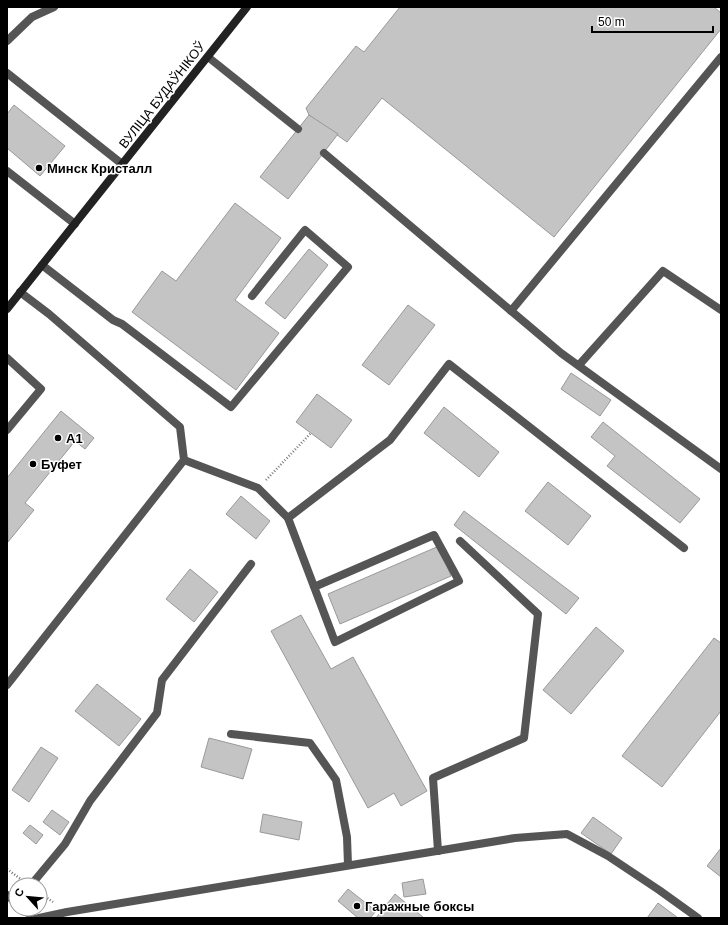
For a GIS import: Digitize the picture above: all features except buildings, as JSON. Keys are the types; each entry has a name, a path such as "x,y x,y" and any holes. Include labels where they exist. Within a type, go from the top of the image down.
{"main road":[{"name":"ВУЛІЦА БУДАЎНІКОЎ","path":"7,309 247,7"}],"lane":[{"path":"7,41 32,17 54,7"},
{"path":"208,57 298,129"},
{"path":"511,311 721,57"},
{"path":"7,72 122,164"},
{"path":"324,153 561,352 721,469"},
{"path":"7,171 75,224"},
{"path":"42,265 113,320 122,324 231,407 348,267 305,230 252,296"},
{"path":"578,365 663,271 721,310"},
{"path":"7,685 184,460 180,427 49,314 20,292"},
{"path":"7,358 41,389 7,430"},
{"path":"288,518 390,440 449,364 684,548"},
{"path":"184,460 258,488 288,518 314,587 335,642 459,580 434,536 314,587"},
{"path":"438,851 433,778 524,738 538,614 460,541"},
{"path":"38,877 65,844 90,801 157,713 162,680 251,564"},
{"path":"231,734 310,743 336,780 346,837 348,865"},
{"path":"40,918 515,838 566,834 608,856 698,918"}],"path":[{"path":"258,488 311,433"},
{"path":"7,869 18,877"}],"place":[{"name":"Минск Кристалл","path":"39,168"},
{"name":"A1","path":"58,438"},
{"name":"Буфет","path":"33,464"},
{"name":"Гаражные боксы","path":"357,906"}]}
